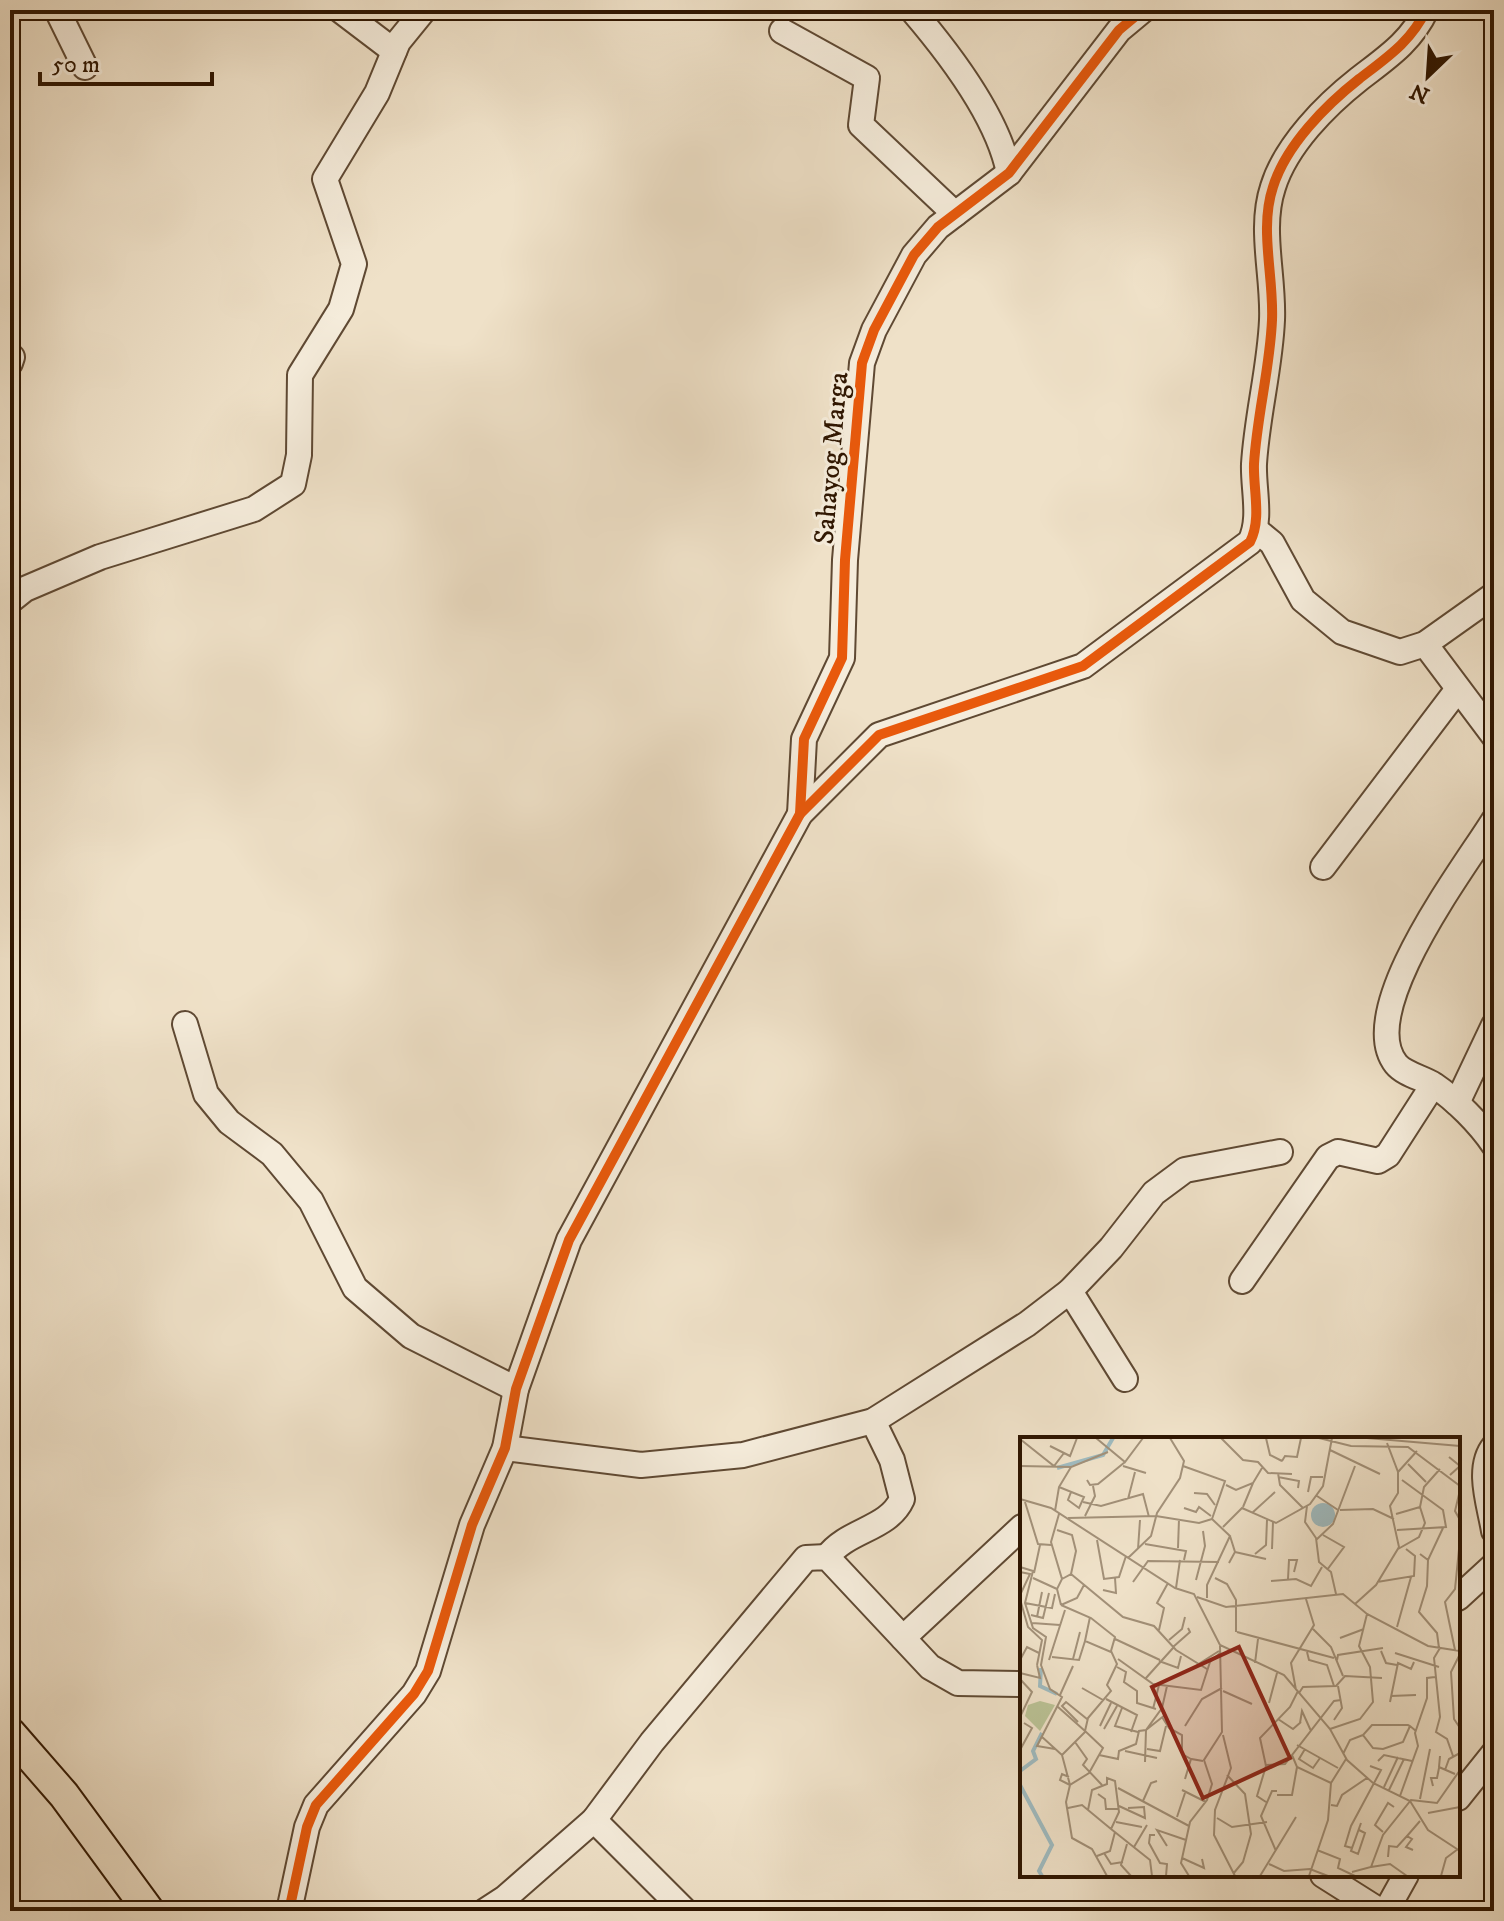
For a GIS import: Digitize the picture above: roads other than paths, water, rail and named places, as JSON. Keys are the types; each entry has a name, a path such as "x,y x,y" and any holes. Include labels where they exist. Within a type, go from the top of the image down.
{"main road":[{"path":"10,1733 64,1795 149,1911"}],"street":[{"path":"57,10 85,67"},
{"path":"340,10 394,51"},
{"path":"10,601 25,589 100,557 254,509 293,484 299,455 300,375 341,309 354,264 325,179 377,93 394,51 424,10"},
{"path":"912,10 940,42 989,120 1009,173"},
{"name":"Sahayog Marga","path":"800,814 804,739 842,658 845,560 862,363 874,330 914,255 938,227 1009,173 1119,30 1143,10"},
{"path":"289,1911 307,1827 316,1805 414,1694 428,1671 472,1525 505,1448 516,1389 569,1240 800,814 879,735 1083,666 1238,553 1256,530 1254,469 1257,411 1272,319 1268,221 1273,187 1289,154 1312,125 1357,81 1402,46 1426,10"},
{"path":"782,31 867,78 861,125 955,214"},
{"path":"1256,530 1272,543 1303,600 1342,632 1400,652 1425,644 1494,595"},
{"path":"1425,644 1494,736"},
{"path":"1323,867 1458,689"},
{"path":"1494,820 1426,928 1388,1018 1385,1039 1397,1065 1457,1103 1494,1145"},
{"path":"185,1024 206,1094 229,1122 272,1154 311,1201 355,1288 411,1336 516,1389"},
{"path":"1457,1103 1494,1025"},
{"path":"1242,1281 1328,1157 1338,1152 1378,1161 1388,1155 1433,1085"},
{"path":"505,1448 641,1465 743,1455 873,1421 1027,1324 1070,1291 1111,1248 1154,1193 1185,1170 1280,1152"},
{"path":"1070,1291 1125,1379"},
{"path":"485,1911 505,1898 594,1820 652,1742 806,1558 827,1557 839,1542 879,1523 902,1499 892,1460 873,1421"},
{"path":"1494,1446 1487,1454 1485,1472 1494,1531"},
{"path":"903,1638 1020,1529"},
{"path":"827,1557 930,1667 958,1683 1020,1684"},
{"path":"1460,1596 1494,1565"},
{"path":"1460,1796 1494,1753"},
{"path":"594,1820 685,1911"},
{"path":"1326,1877 1380,1911"},
{"path":"1386,1911 1405,1877"}]}
